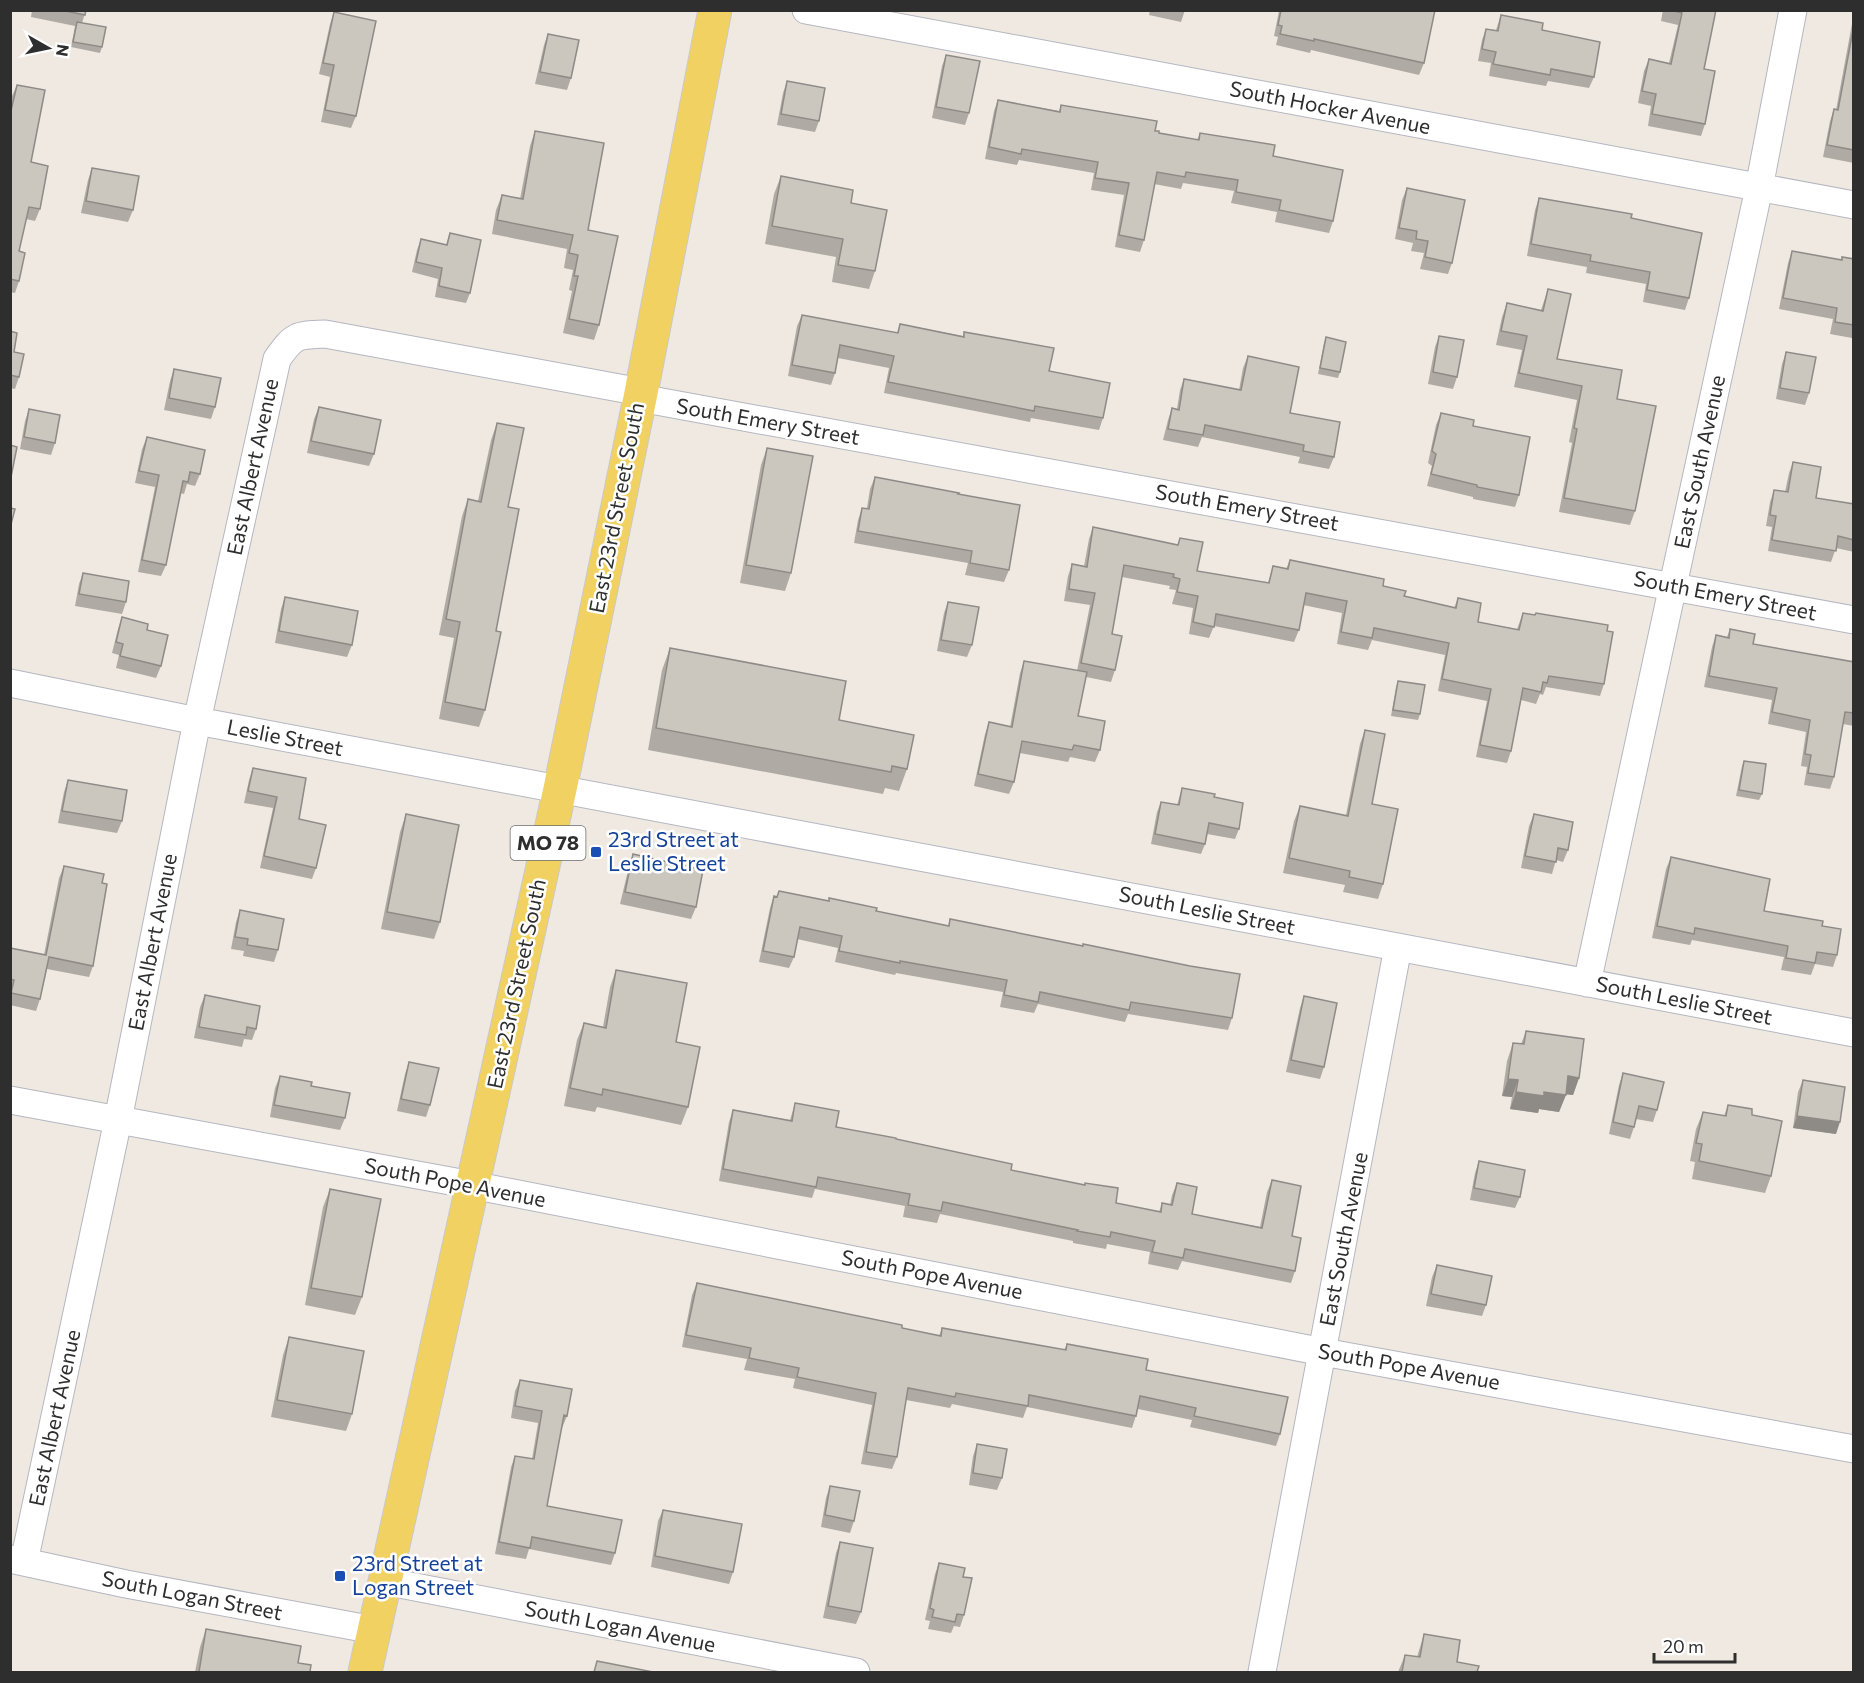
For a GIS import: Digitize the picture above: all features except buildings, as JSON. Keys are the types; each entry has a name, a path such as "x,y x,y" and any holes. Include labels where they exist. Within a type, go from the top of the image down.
{"main road":[{"name":"East 23rd Street South","path":"365,1672 560,789 715,10"}],"street":[{"name":"South Hocker Avenue","path":"806,10 1854,205"},
{"name":"East South Avenue","path":"1587,982 1759,188 1793,10"},
{"name":"South Emery Street","path":"303,335 326,334 640,395 1854,620"},
{"name":"East Albert Avenue","path":"17,1560 118,1120 197,721 277,359 290,340 303,335"},
{"name":"Leslie Street","path":"10,683 197,721 560,789"},
{"name":"South Leslie Street","path":"560,789 1854,1033"},
{"name":"East South Avenue","path":"1262,1672 1398,947"},
{"name":"South Pope Avenue","path":"10,1100 472,1185 1323,1352 1854,1449"},
{"name":"South Logan Street","path":"17,1560 126,1584 374,1630"},
{"name":"South Logan Avenue","path":"384,1581 856,1672"}],"place":[{"name":"23rd Street at Leslie Street","path":"596,852"},
{"name":"23rd Street at Logan Street","path":"340,1576"}]}
